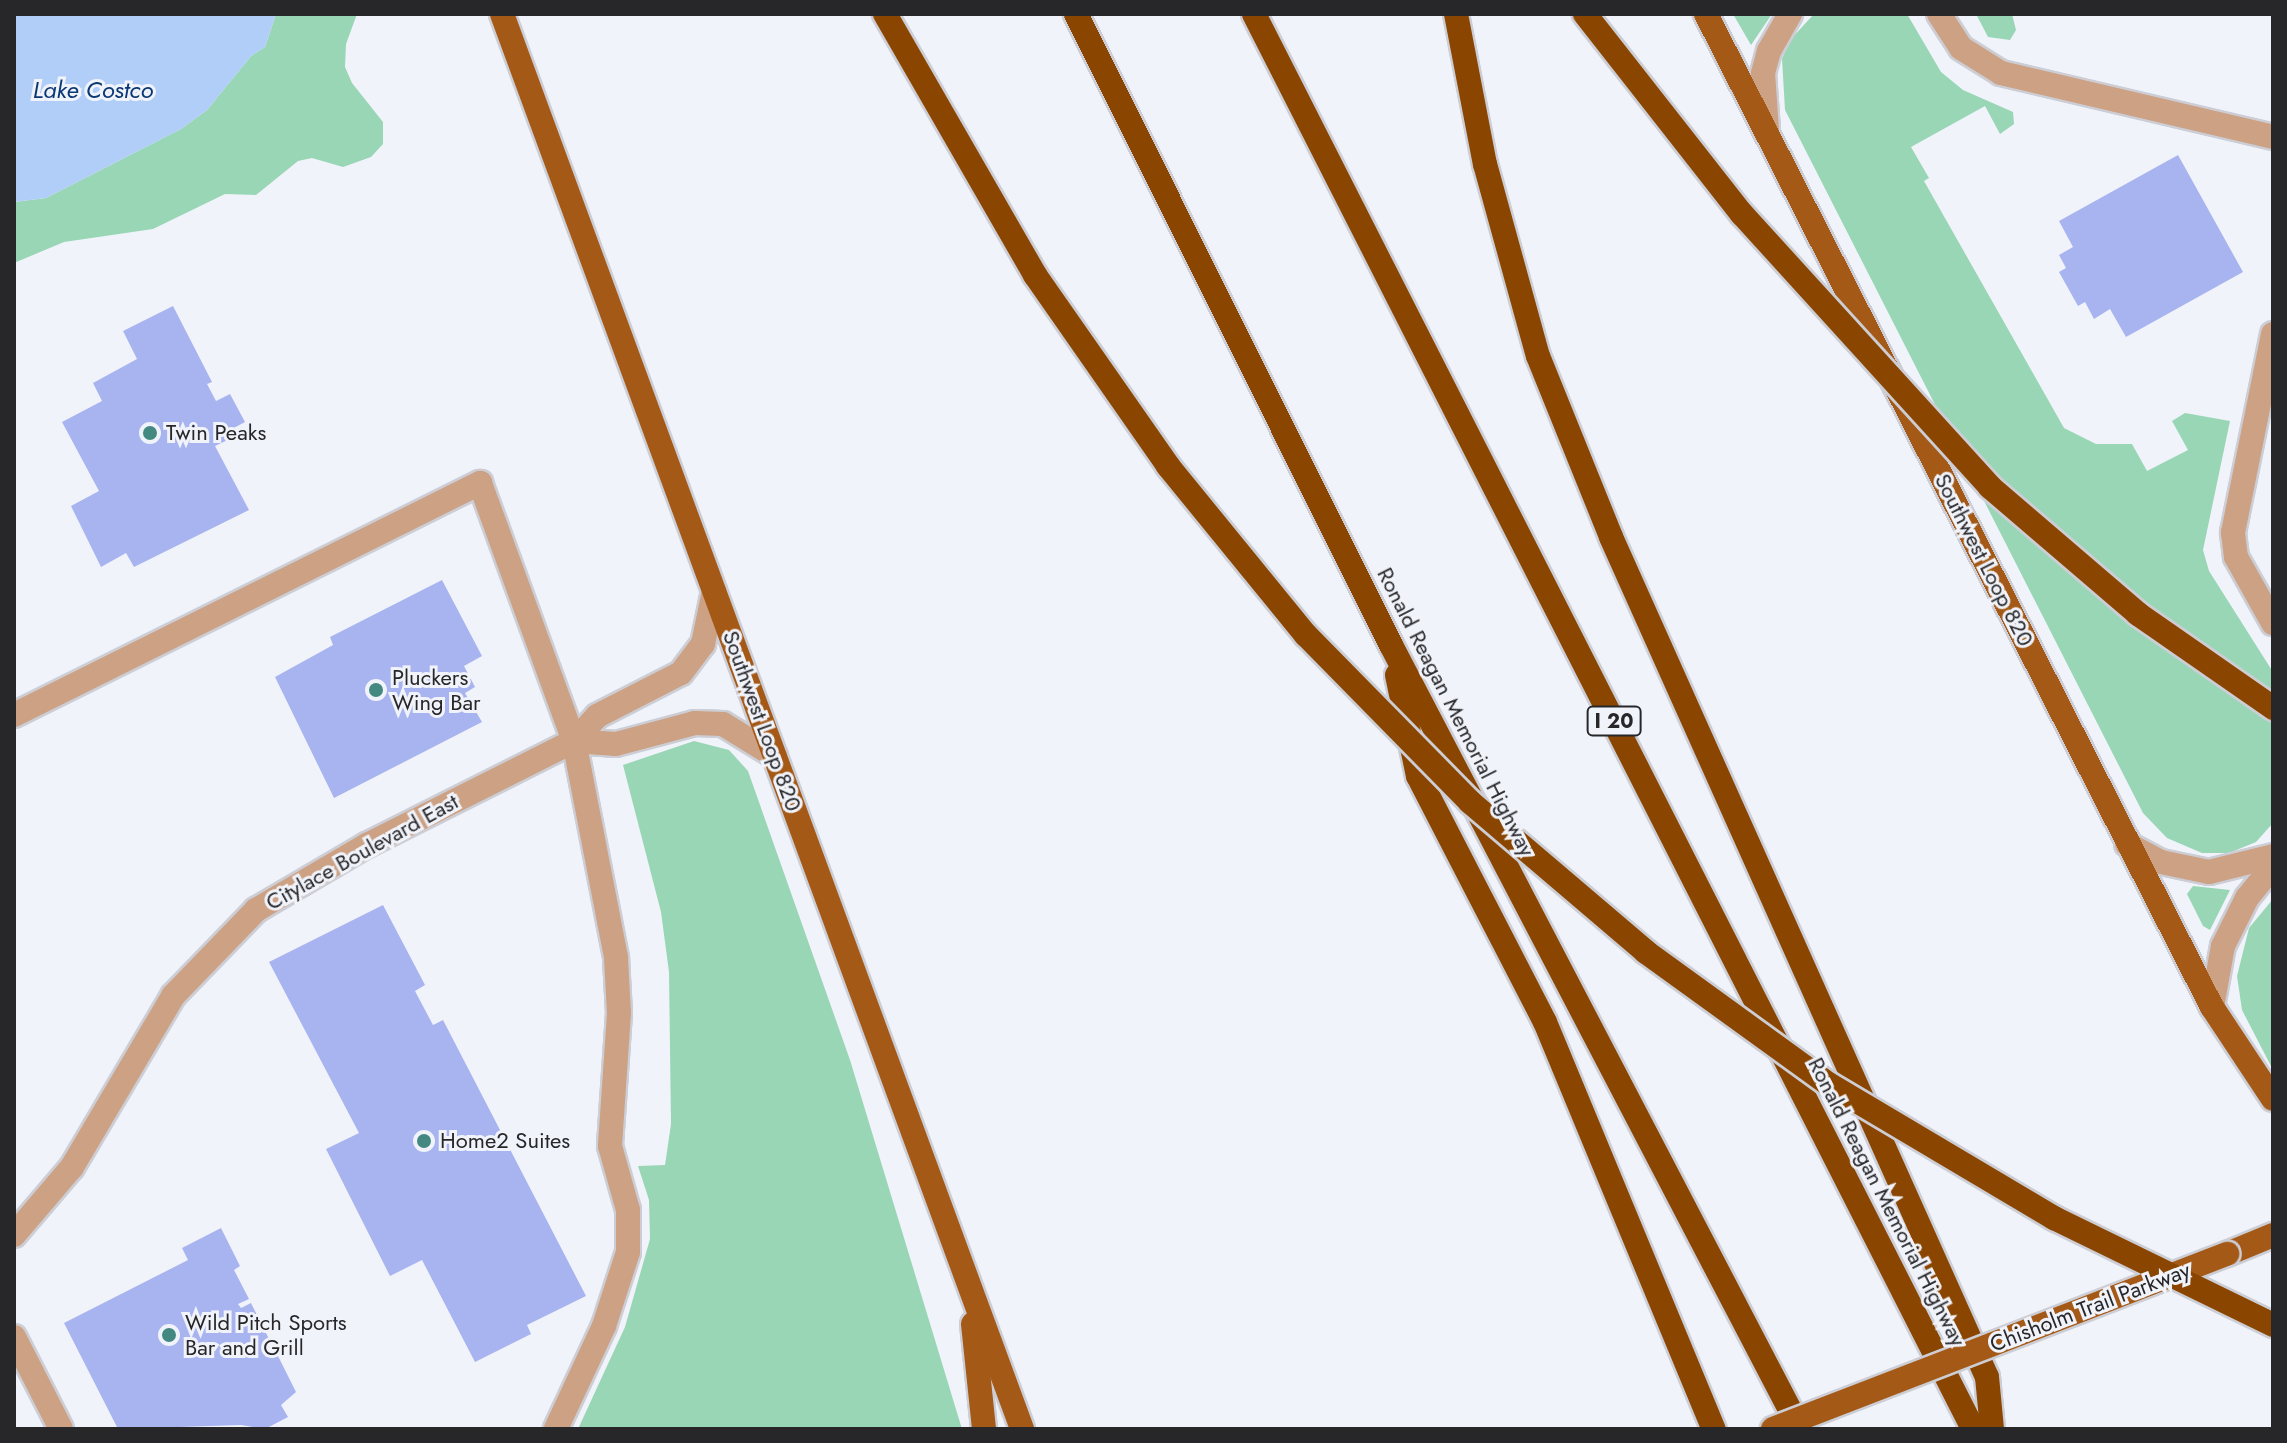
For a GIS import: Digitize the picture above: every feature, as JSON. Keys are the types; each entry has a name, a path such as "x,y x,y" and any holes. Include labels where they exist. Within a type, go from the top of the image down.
{"highway":[{"path":"885,14 1020,252 1168,466 1306,635 1470,802 1646,952 1830,1085 2054,1218 2273,1325"},
{"name":"Ronald Reagan Memorial Highway","path":"1076,14 1391,645 1800,1429"},
{"name":"Ronald Reagan Memorial Highway","path":"1254,14 1973,1429"},
{"path":"1456,14 1485,164 1538,356 1611,537 1987,1377 1992,1429"},
{"path":"1585,14 1742,214 1990,487 2138,614 2273,708"},
{"path":"1391,645 1418,776 1545,1022 1714,1429"}],"main road":[{"name":"Southwest Loop 820","path":"502,14 1022,1429"},
{"name":"Southwest Loop 820","path":"1706,14 2212,1007 2273,1099"},
{"name":"Chisholm Trail Parkway","path":"1773,1429 2273,1235"},
{"path":"970,1290 984,1429"}],"lane":[{"path":"1769,141 1763,73 1769,51 1790,14"},
{"path":"1939,14 1961,48 2001,73 2273,137"},
{"path":"2273,334 2233,533 2236,557 2273,623"},
{"path":"14,715 480,483 574,741 616,958 619,1013 610,1146 630,1231 604,1326 556,1429"},
{"path":"574,741 597,716 681,673 703,644 714,591"},
{"path":"574,741 616,744 695,723 723,724 775,756"},
{"name":"Citylace Boulevard East","path":"14,1235 72,1167 173,996 256,910 367,845 574,741"},
{"path":"2127,844 2161,862 2209,872 2273,856"},
{"path":"2212,1007 2223,946 2247,898 2273,866"},
{"path":"14,1337 61,1429"}],"green space":[{"path":"276,14 357,14 346,44 345,67 352,83 383,122 383,144 371,157 343,167 312,158 298,161 256,195 225,194 153,229 64,242 14,263 14,202 46,198 181,129 207,110 251,56 265,47"},
{"path":"1733,14 1772,14 1751,45"},
{"path":"1814,14 1907,14 1941,72 1963,90 2013,112 2014,124 2000,134 1985,106 1911,147 1929,178 1924,181 2064,428 2096,444 2132,444 2147,471 2188,450 2172,421 2185,413 2230,421 2203,550 2209,571 2273,672 2273,823 2256,842 2229,853 2202,853 2167,838 2143,813 1785,110 1782,59 1790,40"},
{"path":"1976,14 2012,14 2016,30 2010,40 1988,37"},
{"path":"694,741 729,750 748,771 850,1060 962,1429 578,1429 625,1327 650,1239 649,1200 638,1166 665,1165 671,1124 669,972 661,912 623,765"},
{"path":"2193,886 2230,890 2210,930 2203,926 2187,894"},
{"path":"2273,899 2273,1070 2242,1010 2237,976 2249,928"}],"water":[{"name":"Lake Costco","path":"14,14 276,14 265,47 251,56 207,110 181,129 46,198 14,202"}],"building":[{"path":"2178,155 2243,272 2126,337 2110,309 2094,319 2085,302 2078,306 2059,272 2066,268 2059,255 2073,247 2059,221"},
{"name":"Twin Peaks","path":"173,306 212,382 207,384 216,401 230,394 245,422 230,430 234,437 215,446 249,510 134,567 126,553 101,567 71,506 99,491 62,422 102,401 93,383 137,359 123,331"},
{"name":"Pluckers Wing Bar","path":"442,580 482,656 464,666 475,687 465,693 482,722 334,798 275,677 333,645 330,637"},
{"name":"Home2 Suites","path":"383,905 425,985 415,991 433,1025 443,1020 586,1296 527,1325 531,1334 475,1362 422,1260 390,1276 326,1149 359,1133 269,962"},
{"name":"Wild Pitch Sports Bar and Grill","path":"221,1228 240,1266 234,1270 249,1299 238,1304 241,1308 251,1303 273,1347 263,1352 266,1357 276,1352 296,1392 281,1405 288,1417 265,1429 241,1425 118,1429 64,1323 188,1260 182,1248"}],"place":[{"name":"Twin Peaks","path":"150,433"},
{"name":"Pluckers Wing Bar","path":"376,690"},
{"name":"Home2 Suites","path":"424,1141"},
{"name":"Wild Pitch Sports Bar and Grill","path":"169,1335"}]}
